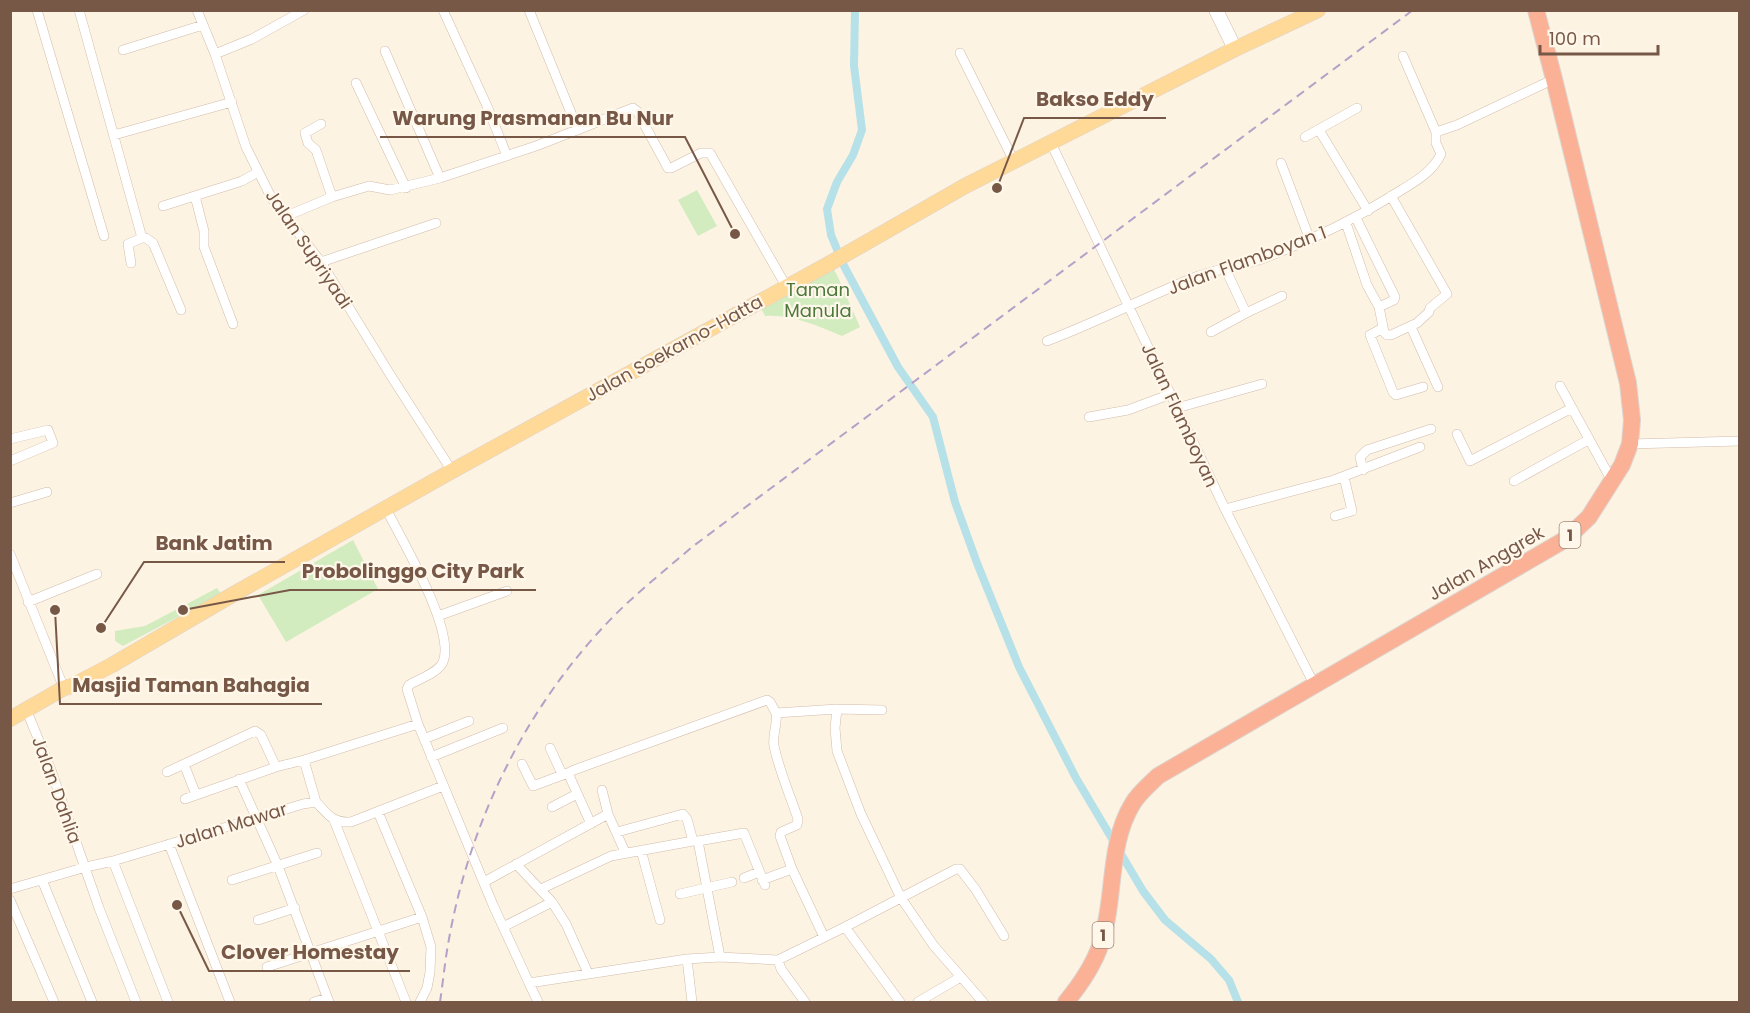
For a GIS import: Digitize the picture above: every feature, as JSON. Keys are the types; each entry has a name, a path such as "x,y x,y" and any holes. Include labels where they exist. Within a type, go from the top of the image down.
{"highway":[{"name":"Jalan Anggrek","path":"1066,1002 1087,973 1102,941 1117,849 1125,818 1134,801 1158,776 1566,539 1589,518 1622,465 1630,444 1631,405 1625,370 1536,10"}],"main road":[{"name":"Jalan Soekarno-Hatta","path":"68,689 443,477 1014,160 1318,10"},
{"path":"10,724 68,689"},
{"path":"10,718 68,689"}],"street":[{"path":"37,10 104,236"},
{"path":"79,10 142,238"},
{"name":"Jalan Supriyadi","path":"197,10 215,54 246,147 272,199 321,262 391,376 443,477"},
{"path":"215,54 252,39 304,10"},
{"path":"443,10 507,156"},
{"path":"530,10 578,130"},
{"path":"1216,10 1235,49"},
{"path":"123,50 202,25"},
{"path":"385,51 440,178"},
{"path":"960,53 1014,160"},
{"path":"1403,56 1436,132 1458,125 1554,79"},
{"path":"356,83 406,188"},
{"path":"114,135 232,102"},
{"path":"284,217 332,197 369,186 390,190 440,178 507,156 635,108 668,168 701,153 710,153 786,286"},
{"path":"1305,137 1357,108"},
{"path":"321,124 305,133 308,143 316,150 332,197"},
{"path":"1319,130 1368,211"},
{"name":"Jalan Flamboyan 1","path":"1047,341 1090,325 1199,276 1257,260 1310,240 1356,218 1430,171 1441,153 1436,140 1436,132"},
{"name":"Jalan Flamboyan","path":"1051,143 1225,509 1314,684"},
{"path":"1281,163 1310,240"},
{"path":"163,206 242,181 258,172"},
{"path":"195,196 203,225 204,248 233,324"},
{"path":"1346,223 1361,270 1379,307 1383,328 1387,334 1391,335 1411,327 1447,294 1391,196"},
{"path":"1356,218 1395,297 1394,300 1379,307"},
{"path":"321,262 436,223"},
{"path":"130,263 128,244 142,238 153,243 181,310"},
{"path":"1225,268 1246,313"},
{"path":"1210,332 1282,296"},
{"path":"1411,327 1438,387"},
{"path":"1383,328 1370,335 1393,392 1400,395 1423,387"},
{"path":"1177,408 1262,384"},
{"path":"1560,386 1612,480"},
{"path":"1089,417 1128,410 1171,394"},
{"path":"1457,434 1470,461 1572,408"},
{"path":"1363,470 1360,457 1367,450 1431,429"},
{"path":"10,439 48,430 53,443 10,461"},
{"path":"1514,481 1588,440"},
{"path":"1630,444 1740,441"},
{"path":"1225,509 1344,477 1420,447"},
{"path":"1335,516 1352,511 1344,477"},
{"path":"10,503 48,492"},
{"path":"386,509 426,586 438,616 444,647 442,662 436,670 409,685 407,689 443,786 503,927 538,1002"},
{"path":"11,560 68,689"},
{"path":"28,602 97,574"},
{"path":"438,616 507,591"},
{"path":"522,764 533,786 767,700 776,713 774,746 798,819 797,825 781,832 780,836 792,869 824,937"},
{"path":"837,709 835,728 837,750 861,814 901,898 933,946 959,978 983,1002"},
{"path":"776,713 837,709 882,710"},
{"name":"Jalan Dahlia","path":"28,714 136,1002"},
{"path":"424,739 469,721"},
{"path":"185,799 239,779 418,723"},
{"path":"431,757 503,728"},
{"path":"167,772 255,731 261,735 276,767"},
{"path":"550,748 577,794 591,824"},
{"path":"303,760 316,802 333,820 406,1002"},
{"path":"184,764 196,795"},
{"path":"239,779 295,908 328,1000 314,1002"},
{"path":"333,820 351,822 443,786"},
{"path":"602,790 608,814 625,852"},
{"path":"552,807 577,794"},
{"name":"Jalan Mawar","path":"10,889 113,861 257,816 316,802"},
{"path":"378,812 422,917 431,947 427,988 420,1002"},
{"path":"484,882 608,814"},
{"path":"617,832 683,814 695,841 708,889 720,957"},
{"path":"542,889 610,856 744,833 762,879"},
{"path":"168,844 230,1002"},
{"path":"641,850 660,920"},
{"path":"232,880 317,853"},
{"path":"113,861 168,1002"},
{"path":"516,864 552,902 566,924 588,973"},
{"path":"744,878 762,879 792,869"},
{"path":"529,983 687,959 720,957 778,960 956,869 960,869 976,890 1004,936"},
{"path":"42,880 92,1002"},
{"path":"680,894 732,882"},
{"path":"10,900 54,1002"},
{"path":"503,927 552,902"},
{"path":"258,920 295,908"},
{"path":"267,968 422,917"},
{"path":"845,927 900,1002"},
{"path":"687,959 692,1002"},
{"path":"778,960 781,969 805,1002"},
{"path":"918,1002 959,978"}],"green space":[{"path":"697,190 717,226 698,236 678,200"},
{"name":"Taman Manula","path":"830,263 860,327 842,336 795,319 765,316 758,302"},
{"path":"353,540 378,589 286,642 258,595"},
{"path":"217,588 221,594 123,646 115,641 115,631 145,626"}],"waterway":[{"path":"855,10 854,66 862,130 853,155 837,182 827,209 831,235 844,266 898,367 933,417 955,502 977,563 1019,667 1076,778 1143,891 1165,920 1211,959 1229,980 1238,1002"}],"railway":[{"path":"440,1002 459,893 490,803 510,760 534,718 590,641 623,607 692,547 1413,10"}],"place":[{"name":"Bakso Eddy","path":"997,188"},
{"name":"Warung Prasmanan Bu Nur","path":"735,234"},
{"name":"Masjid Taman Bahagia","path":"55,610"},
{"name":"Probolinggo City Park","path":"183,610"},
{"name":"Bank Jatim","path":"101,628"},
{"name":"Clover Homestay","path":"177,905"}]}
